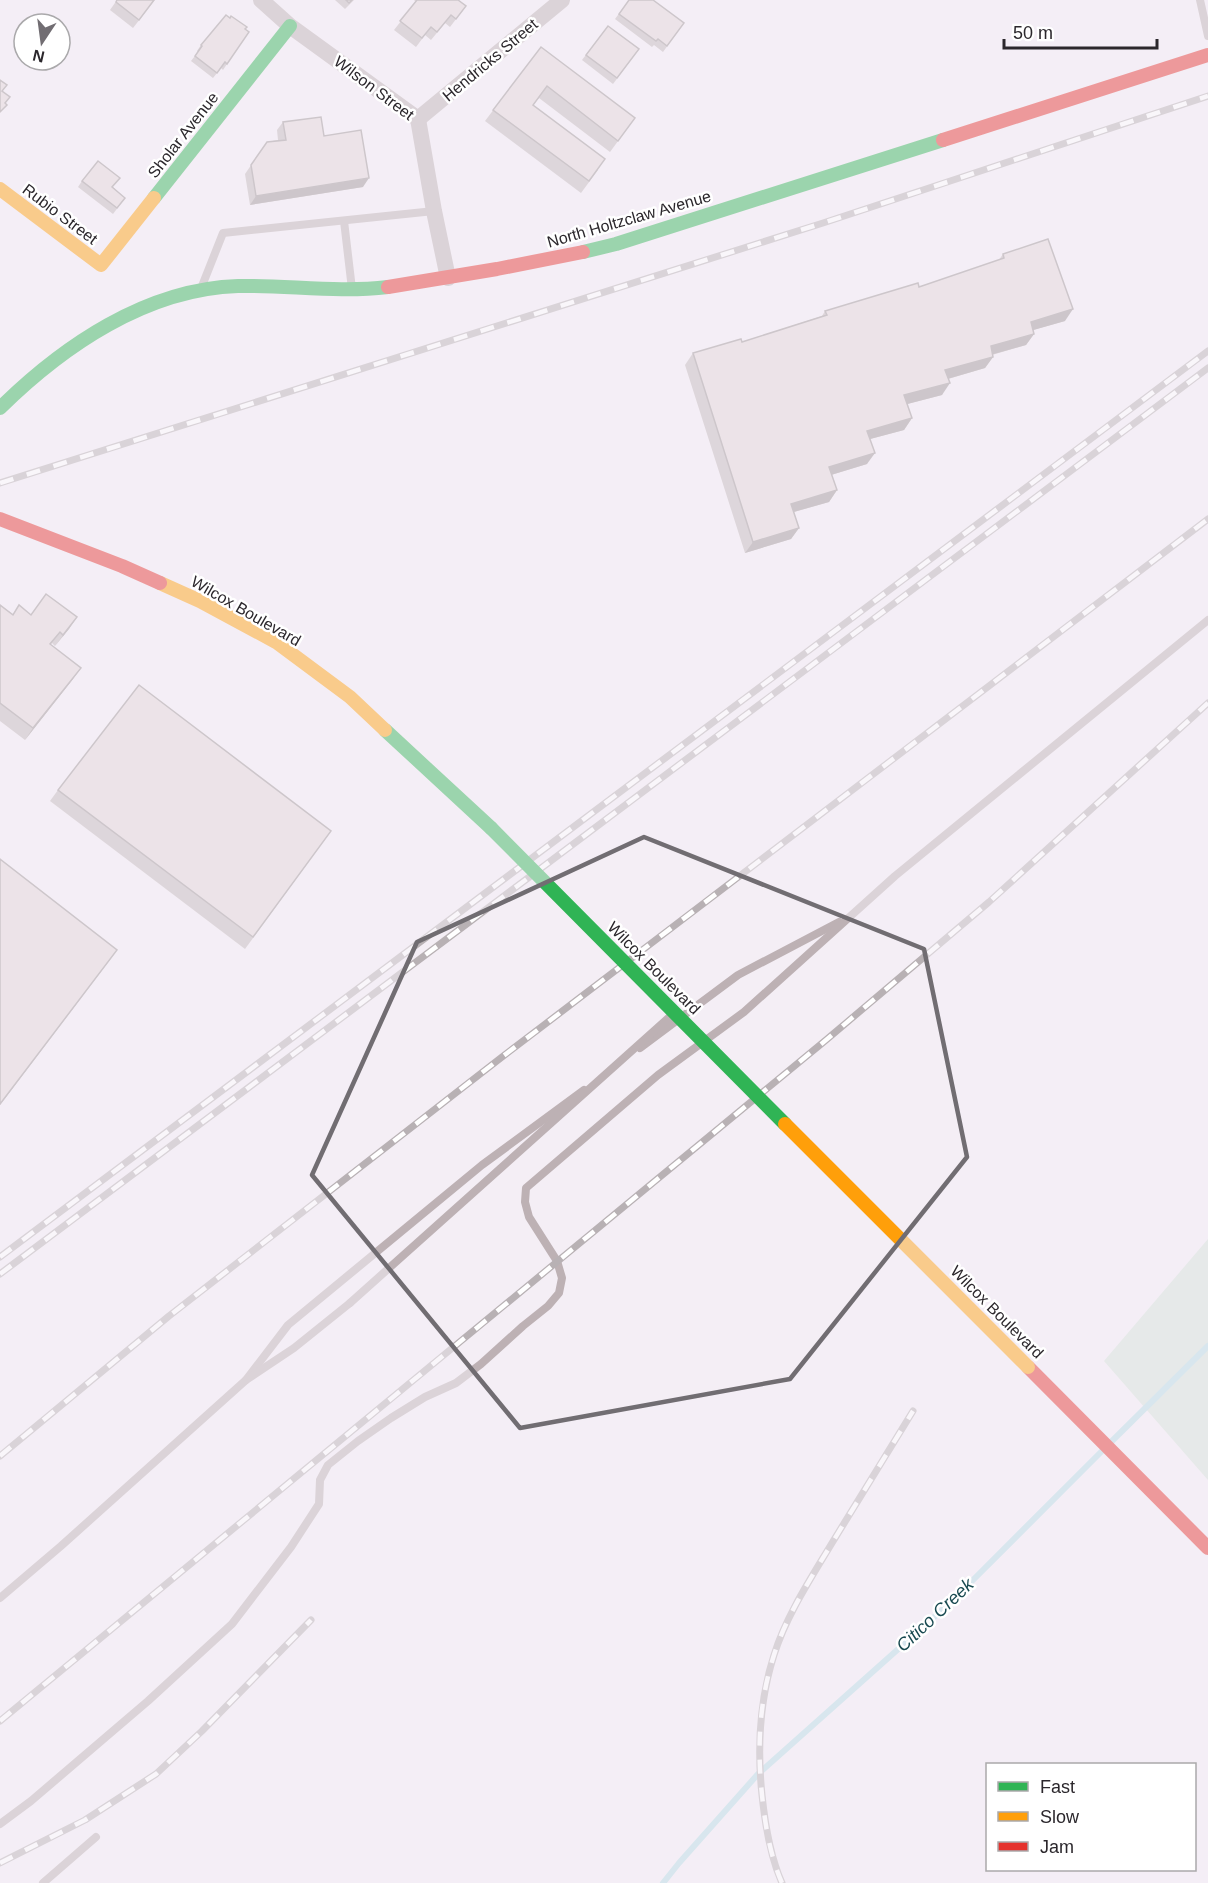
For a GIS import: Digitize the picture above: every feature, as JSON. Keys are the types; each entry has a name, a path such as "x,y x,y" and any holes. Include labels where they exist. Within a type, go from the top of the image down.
{"main road":[{"name":"Sholar Avenue","path":"101,266 291,26"},
{"name":"North Holtzclaw Avenue","path":"0,408 32,378 88,338 152,305 181,295 201,290 248,286 352,290 448,278 550,260 616,244 1208,55"},
{"name":"Rubio Street","path":"0,189 101,266"},
{"name":"Wilcox Boulevard","path":"0,519 132,570 200,601 276,642 350,697 491,828 1208,1548"}],"street":[{"name":"Wilson Street","path":"261,0 291,26 418,119 448,278"},
{"name":"Hendricks Street","path":"418,119 562,0"}],"lane":[{"path":"1200,0 1208,36"},
{"path":"201,290 223,232 434,211"},
{"path":"344,221 352,290"},
{"path":"0,1824 31,1801 139,1709 232,1624 291,1547 319,1504 320,1480 328,1465 358,1441 425,1396 456,1383 548,1306 559,1293 562,1278 557,1261 529,1217 525,1202 526,1188 658,1075 744,1012 895,876 1208,620"},
{"path":"246,1380 288,1325 482,1165 738,975 852,915"},
{"path":"0,1598 246,1380 294,1348 350,1303 675,1012"},
{"path":"43,1883 96,1837"}],"highlighted area":[{"path":"644,837 924,949 967,1157 790,1379 520,1428 312,1175 417,942"}],"shaded area":[{"path":"1208,1239 1208,1480 1104,1361"}],"building":[{"path":"117,0 154,0 139,20 116,2"},
{"path":"417,0 458,0 466,6 456,19 451,15 437,32 431,27 422,38 400,21"},
{"path":"629,0 653,0 684,23 667,46 658,39 656,41 619,14"},
{"path":"226,15 247,27 245,29 249,32 227,64 225,62 217,73 195,56 201,45"},
{"path":"608,26 639,49 617,78 586,55"},
{"path":"541,47 635,118 618,141 547,86 533,105 605,159 589,181 493,110"},
{"path":"0,80 7,85 2,91 10,97 5,103 7,105 0,112"},
{"path":"321,117 324,136 361,130 369,178 256,196 251,165 267,142 286,140 283,122"},
{"path":"98,161 120,178 112,187 125,198 117,208 82,181"},
{"path":"1048,239 1073,309 1031,322 1034,334 991,346 993,357 945,370 950,383 904,395 912,418 867,431 875,453 829,467 837,490 791,504 799,528 753,542 693,353 741,339 742,342 827,315 825,311 918,283 919,287 1004,258 1003,254"},
{"path":"46,594 77,617 63,635 60,632 50,644 81,668 33,728 0,703 0,605 13,615 19,605 31,615"},
{"path":"139,685 331,831 253,937 58,790"},
{"path":"0,859 117,950 0,1104"}],"waterway":[{"name":"Citico Creek","path":"1110,1443 1208,1346"},
{"name":"Citico Creek","path":"663,1883 758,1774 951,1602 1103,1450"}],"railway":[{"path":"0,483 823,223 1208,96"},
{"path":"0,1257 1208,351"},
{"path":"0,1274 1208,368"},
{"path":"0,1456 169,1316 502,1057 1208,519"},
{"path":"0,1721 826,1040 989,902 1208,703"},
{"path":"782,1883 769,1840 760,1777 760,1725 769,1673 779,1640 800,1598 913,1411"},
{"path":"0,1863 85,1820 156,1774 202,1731 311,1620"}],"traffic: fast":[{"path":"154,198 290,26"},
{"path":"583,252 616,244 943,140"},
{"path":"0,408 51,363 79,343 108,325 171,298 204,290 238,286 331,289 388,287"},
{"path":"385,730 491,828"},
{"path":"491,828 785,1124"}],"traffic: slow":[{"path":"0,189 101,265 154,198"},
{"path":"160,583 200,601 276,642 350,697 385,730"},
{"path":"785,1124 1028,1367"}],"traffic: jam":[{"path":"943,140 1208,55"},
{"path":"388,287 583,252"},
{"path":"0,519 160,583"},
{"path":"1028,1367 1208,1548"}]}
